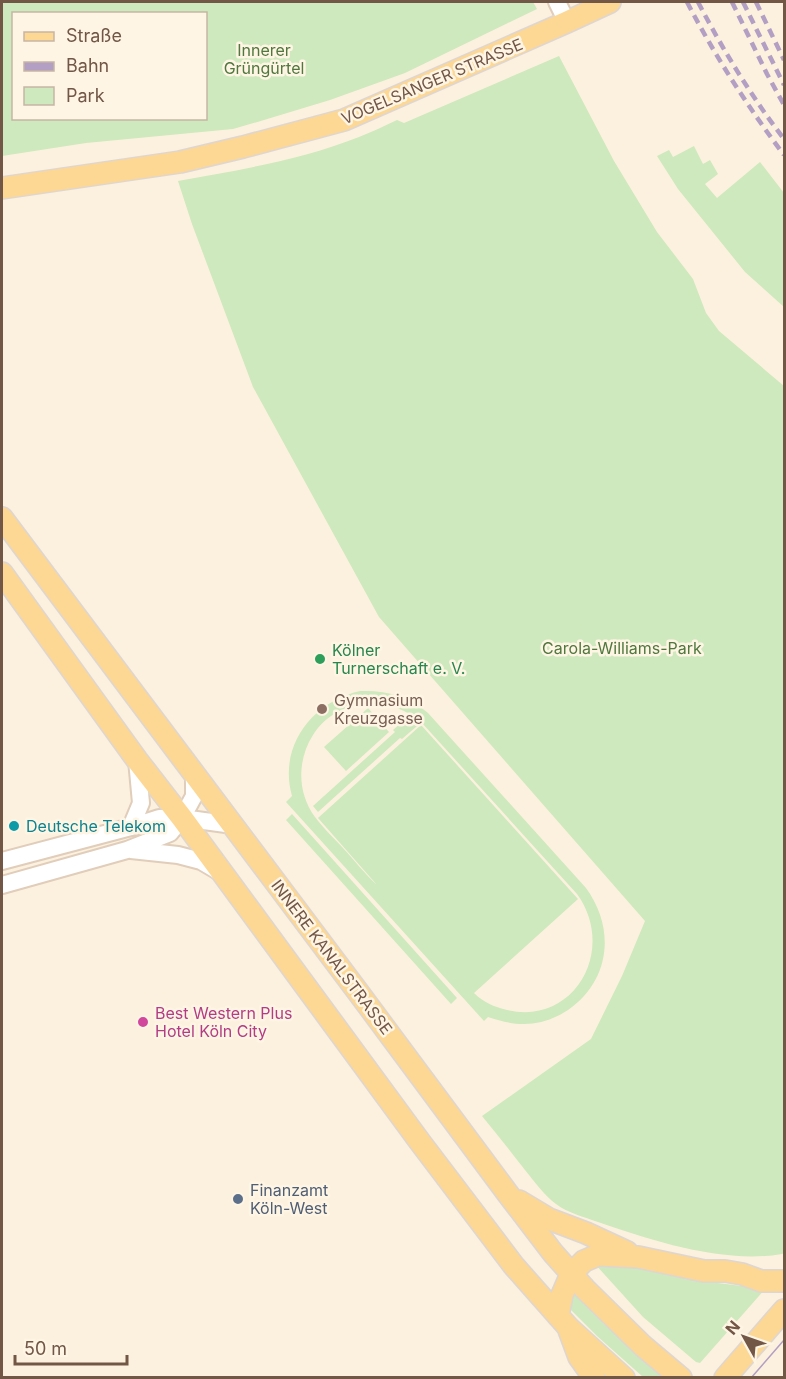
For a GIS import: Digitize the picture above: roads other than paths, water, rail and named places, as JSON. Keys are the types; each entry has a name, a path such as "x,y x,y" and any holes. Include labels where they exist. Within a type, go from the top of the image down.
{"main road":[{"name":"VOGELSANGER STRASSE","path":"2,188 180,162 344,120 610,2"},
{"name":"INNERE KANALSTRASSE","path":"2,518 508,1194 571,1274 643,1346 681,1377"},
{"path":"2,573 137,760 503,1252 563,1322 624,1377"},
{"path":"508,1194 549,1219 638,1257"},
{"path":"594,1377 579,1357 563,1322 562,1294 571,1274 584,1261 598,1255 638,1257 704,1271 741,1274 761,1281 784,1281"},
{"path":"725,1377 784,1310"}],"street":[{"path":"557,2 567,22"},
{"path":"131,827 141,803 137,760"},
{"path":"2,885 127,850 170,833 182,818 194,796 195,774"},
{"path":"2,861 159,818 182,818 233,825"},
{"path":"127,850 178,855 201,861 221,872"}],"tram line":[{"path":"751,1378 784,1340"}],"railway":[{"path":"687,2 732,81 784,155"},
{"path":"698,2 738,72 784,139"},
{"path":"732,2 784,105"},
{"path":"743,2 784,85"},
{"path":"756,2 784,60"}],"place":[{"name":"Kölner Turnerschaft e. V.","path":"320,659"},
{"name":"Gymnasium Kreuzgasse","path":"322,709"},
{"name":"Deutsche Telekom","path":"14,826"},
{"name":"Best Western Plus Hotel Köln City","path":"143,1022"},
{"name":"Finanzamt Köln-West","path":"238,1199"}],"park label":[{"name":"Innerer Grüngürtel","path":"264,59"},
{"name":"Carola-Williams-Park","path":"622,648"}]}
